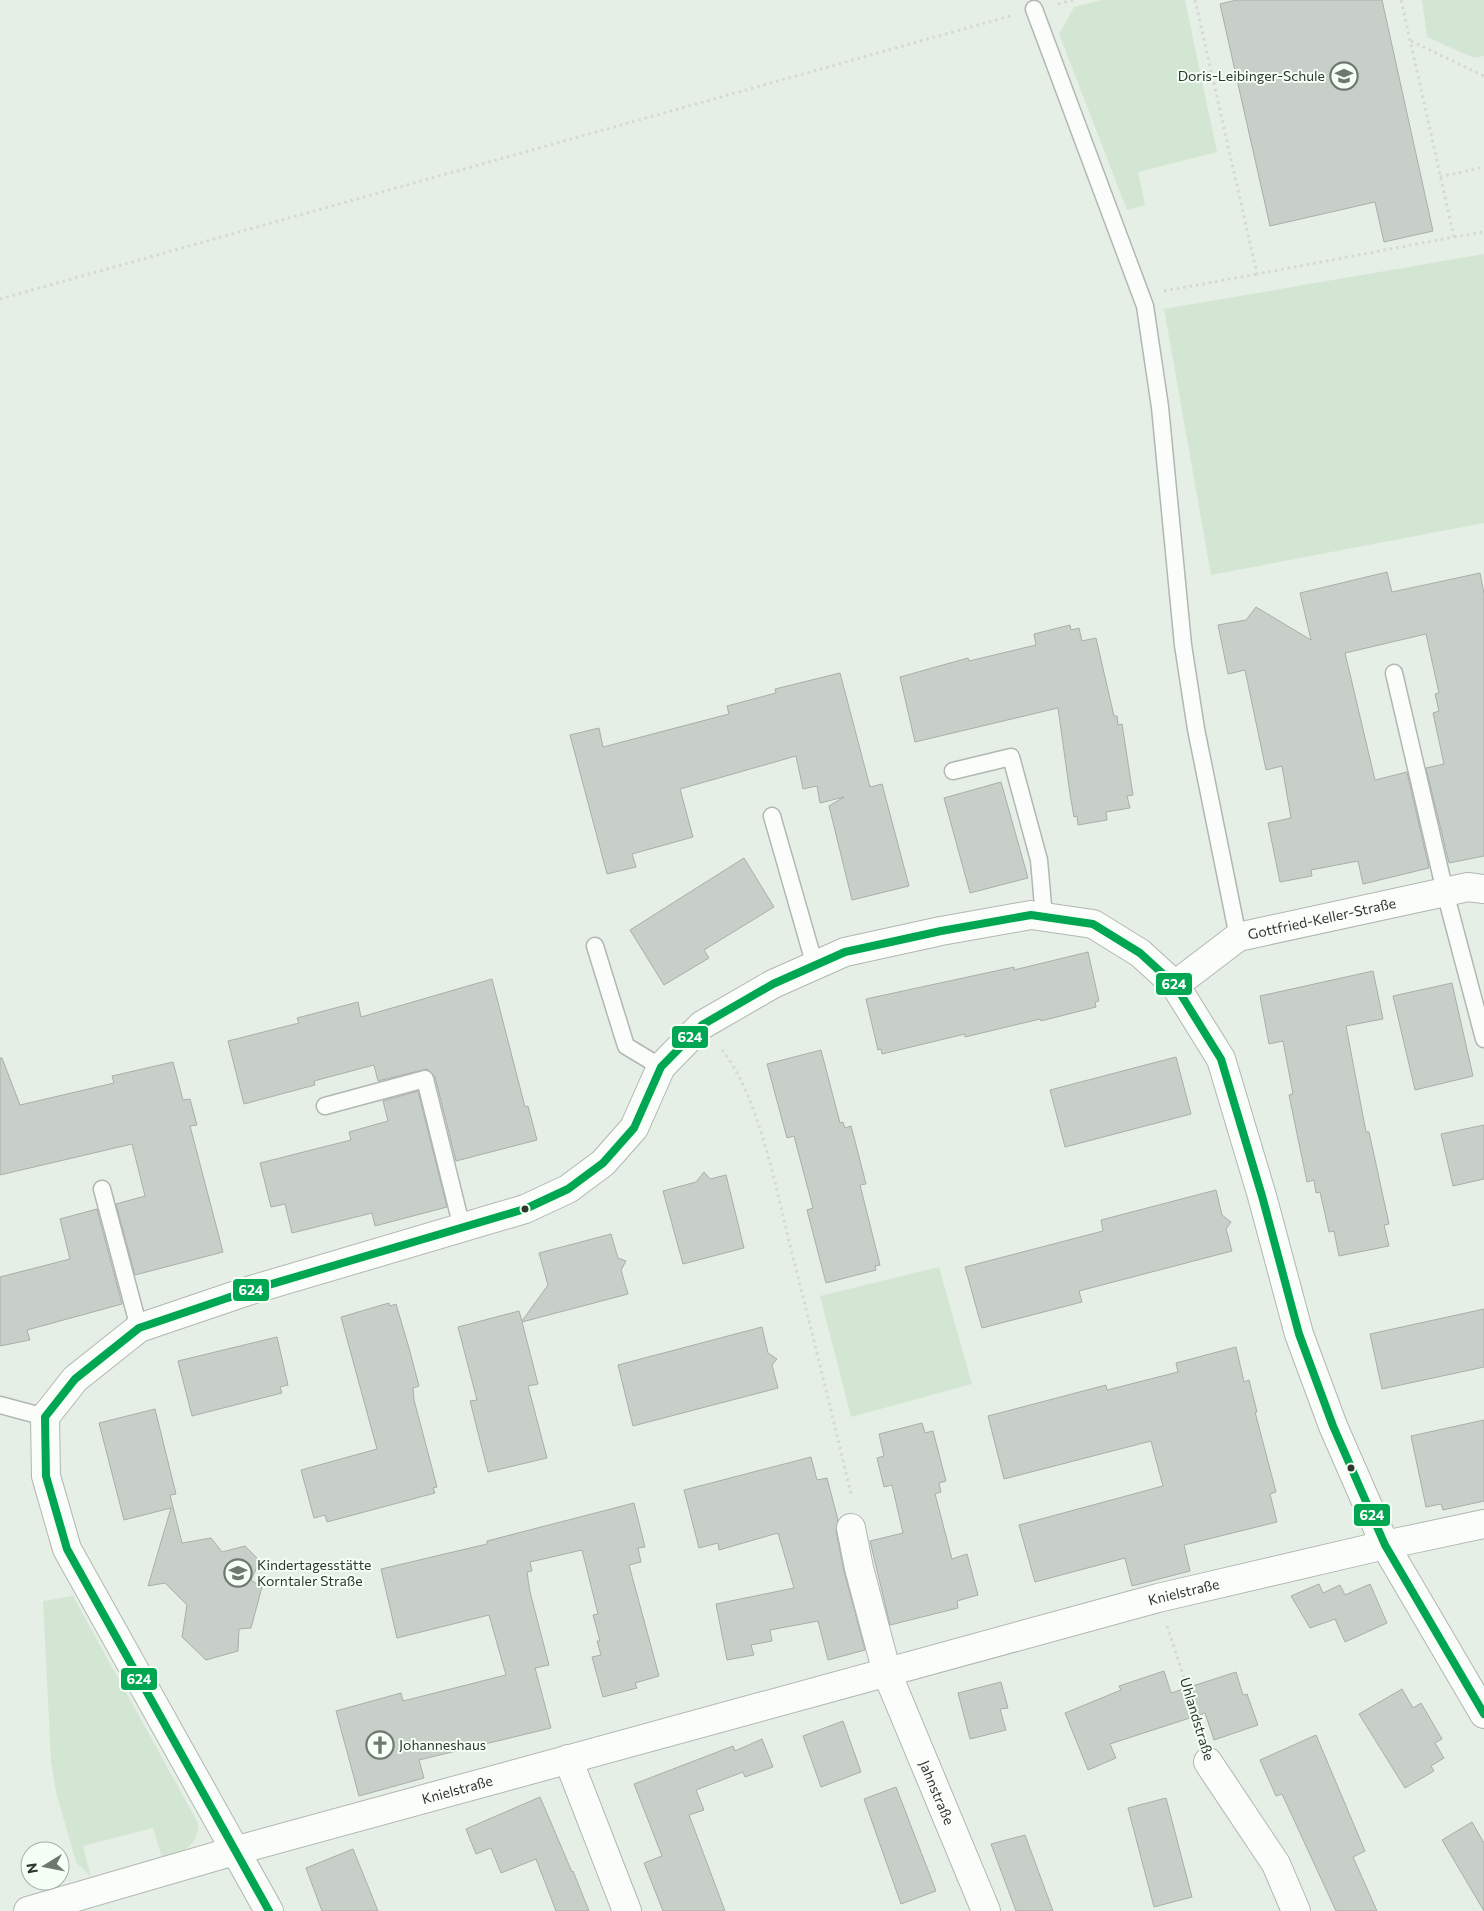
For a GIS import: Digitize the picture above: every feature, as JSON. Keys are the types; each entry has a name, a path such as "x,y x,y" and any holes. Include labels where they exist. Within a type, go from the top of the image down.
{"street":[{"name":"Gottfried-Keller-Straße","path":"1175,985 1238,937 1468,887 1484,889"},
{"path":"269,1911 67,1549 46,1476 45,1417 76,1379 140,1328 248,1292 538,1204 568,1190 603,1163 634,1128 661,1067 702,1025 773,984 845,952 940,931 1031,915 1093,924 1140,953 1175,985 1221,1060 1262,1196 1299,1334 1333,1426 1385,1544 1418,1604 1484,1714"},
{"name":"Knielstraße","path":"28,1911 234,1851 1158,1598 1385,1544 1484,1524"},
{"path":"851,1528 859,1568 887,1673"},
{"name":"Jahnstraße","path":"887,1673 986,1911"},
{"path":"568,1759 627,1911"},
{"name":"Uhlandstraße","path":"1208,1762 1276,1864 1296,1911"}],"lane":[{"path":"1034,10 1145,306 1160,407 1183,645 1196,729 1238,937"},
{"path":"1394,673 1445,892 1484,1039"},
{"path":"953,771 1011,757 1039,860 1044,917"},
{"path":"772,816 815,966"},
{"path":"595,946 626,1046 661,1067"},
{"path":"325,1106 424,1078 462,1228"},
{"path":"102,1189 140,1328"},
{"path":"0,1405 45,1417"}],"path":[{"path":"0,299 1073,0"},
{"path":"1195,0 1257,274"},
{"path":"1401,0 1454,237"},
{"path":"1410,41 1484,76"},
{"path":"1440,178 1484,167"},
{"path":"1140,295 1484,232"},
{"path":"702,1025 736,1067 754,1112 779,1200 853,1498 851,1528"},
{"name":"Uhlandstraße","path":"1158,1598 1204,1738 1208,1762"}],"green space":[{"path":"1102,0 1185,0 1217,152 1138,172 1145,205 1127,210 1059,34 1074,7"},
{"path":"1422,0 1484,0 1484,56 1474,58 1427,37"},
{"path":"1484,254 1484,523 1211,575 1164,309"},
{"path":"939,1267 972,1384 851,1417 820,1296"},
{"path":"73,1596 198,1823 198,1831 195,1838 182,1851 162,1858 153,1828 83,1846 91,1877 76,1862 56,1792 51,1762 43,1601"}],"building":[{"path":"1237,0 1382,0 1433,231 1384,242 1375,202 1270,226 1220,4"},
{"path":"1387,572 1392,592 1480,573 1484,594 1484,856 1449,863 1426,768 1444,764 1433,713 1439,711 1435,694 1439,693 1426,634 1345,653 1375,780 1407,772 1429,868 1363,884 1358,861 1311,870 1312,876 1280,882 1268,823 1291,818 1282,766 1266,770 1245,670 1228,674 1218,625 1246,620 1256,607 1311,640 1300,593"},
{"path":"1070,625 1071,630 1079,628 1082,641 1096,638 1114,716 1117,716 1118,725 1122,724 1133,795 1127,796 1130,808 1106,812 1107,820 1078,825 1077,816 1074,817 1070,794 1058,708 915,742 900,677 968,658 969,661 1036,645 1034,634"},
{"path":"840,673 870,787 882,784 909,886 852,900 829,806 844,797 820,803 817,786 803,789 796,756 680,789 693,837 632,854 636,867 607,874 570,735 599,728 603,747 729,714 727,706 776,693 775,689"},
{"path":"1001,782 1028,878 970,893 944,798"},
{"path":"744,858 774,907 704,950 709,958 664,985 630,930"},
{"path":"1088,952 1099,1001 1095,1002 1096,1007 1041,1021 1040,1019 965,1037 965,1034 882,1054 881,1049 878,1050 866,999 1014,967 1014,970"},
{"path":"1373,971 1383,1019 1346,1026 1366,1132 1369,1132 1389,1224 1384,1225 1389,1246 1339,1256 1334,1231 1329,1232 1320,1192 1316,1193 1314,1180 1307,1182 1289,1095 1293,1094 1283,1041 1269,1044 1260,996"},
{"path":"492,979 525,1107 528,1106 537,1140 456,1161 435,1077 427,1069 378,1081 374,1065 314,1081 315,1085 244,1104 228,1041 299,1023 297,1018 358,1002 361,1017"},
{"path":"1452,983 1473,1076 1415,1090 1393,996"},
{"path":"821,1050 840,1123 843,1122 845,1128 851,1126 866,1184 860,1185 880,1265 875,1266 876,1270 826,1283 807,1210 813,1208 794,1136 787,1138 767,1064"},
{"path":"1176,1057 1191,1114 1065,1147 1050,1090"},
{"path":"0,1058 2,1058 20,1105 114,1083 112,1076 173,1062 183,1100 190,1099 197,1125 190,1126 223,1252 135,1275 116,1204 145,1196 132,1144 0,1175"},
{"path":"418,1091 447,1207 375,1226 372,1213 292,1233 285,1204 271,1207 260,1163 351,1140 349,1132 388,1121 383,1101"},
{"path":"1484,1125 1484,1179 1453,1186 1441,1134"},
{"path":"704,1172 710,1179 726,1175 744,1248 683,1264 663,1191 696,1182"},
{"path":"1216,1190 1222,1215 1231,1222 1226,1229 1232,1251 1079,1291 1082,1302 982,1328 965,1267 1103,1231 1101,1220"},
{"path":"97,1209 122,1304 27,1330 30,1340 0,1346 0,1277 70,1259 60,1219"},
{"path":"611,1234 618,1258 626,1261 621,1270 628,1294 522,1322 538,1384 528,1386 547,1458 488,1472 470,1401 477,1400 458,1327 519,1311 522,1321 548,1285 539,1253"},
{"path":"389,1303 390,1306 396,1304 419,1386 413,1388 414,1400 437,1487 433,1488 435,1493 327,1522 325,1515 314,1518 301,1470 377,1449 341,1317"},
{"path":"1484,1309 1484,1367 1382,1389 1370,1334"},
{"path":"762,1327 768,1353 777,1359 772,1365 778,1388 633,1426 618,1365"},
{"path":"277,1337 288,1385 280,1387 282,1393 192,1416 178,1361"},
{"path":"1236,1347 1244,1382 1249,1380 1257,1412 1255,1412 1276,1492 1270,1494 1277,1522 1184,1545 1190,1571 1132,1586 1125,1558 1035,1582 1019,1525 1163,1486 1151,1441 1004,1479 988,1416 1106,1385 1107,1390 1178,1372 1176,1363"},
{"path":"155,1409 176,1494 170,1495 182,1543 211,1538 222,1552 245,1546 260,1561 251,1580 262,1587 251,1628 239,1629 238,1651 206,1660 182,1637 187,1605 165,1583 148,1586 171,1508 124,1520 99,1423"},
{"path":"1484,1420 1484,1501 1443,1510 1441,1504 1426,1507 1411,1436"},
{"path":"922,1423 925,1433 933,1431 946,1481 939,1483 941,1492 935,1494 952,1559 967,1554 978,1595 957,1601 958,1608 890,1625 870,1541 903,1533 892,1485 884,1487 877,1458 884,1456 879,1434"},
{"path":"811,1457 817,1480 827,1478 838,1520 836,1531 844,1571 865,1650 828,1660 818,1621 770,1630 772,1641 751,1645 754,1655 727,1660 716,1604 794,1588 778,1533 719,1550 718,1543 699,1548 684,1490"},
{"path":"634,1503 645,1547 638,1548 641,1562 629,1565 659,1676 635,1683 637,1688 603,1697 592,1657 601,1655 597,1641 600,1641 593,1615 598,1614 582,1550 530,1562 532,1571 527,1572 530,1592 549,1665 535,1668 551,1728 419,1760 424,1778 359,1796 336,1711 401,1693 403,1701 506,1675 489,1615 397,1638 381,1569 487,1544 487,1541"},
{"path":"1319,1584 1323,1593 1340,1585 1345,1595 1370,1584 1387,1623 1345,1642 1335,1619 1310,1628 1291,1596"},
{"path":"1164,1671 1171,1693 1236,1672 1243,1695 1247,1694 1258,1725 1214,1740 1205,1713 1110,1744 1116,1758 1088,1770 1065,1713 1121,1690 1119,1686"},
{"path":"1001,1682 1008,1708 1000,1709 1006,1730 970,1739 958,1693"},
{"path":"1402,1689 1413,1708 1421,1703 1442,1739 1435,1743 1444,1758 1431,1766 1434,1771 1405,1788 1359,1714"},
{"path":"843,1721 861,1772 821,1787 803,1736"},
{"path":"1316,1735 1365,1851 1353,1857 1377,1911 1336,1911 1282,1794 1276,1796 1260,1760"},
{"path":"762,1739 773,1767 745,1777 743,1772 696,1790 704,1810 689,1815 725,1911 663,1911 644,1863 662,1856 634,1784 733,1746 735,1751"},
{"path":"896,1787 936,1891 901,1904 864,1799"},
{"path":"540,1797 589,1911 556,1911 536,1859 501,1873 491,1848 476,1854 466,1829"},
{"path":"1166,1798 1192,1897 1154,1907 1128,1808"},
{"path":"1472,1822 1484,1843 1484,1911 1442,1840"},
{"path":"1025,1835 1053,1911 1016,1911 991,1844"},
{"path":"353,1849 378,1911 322,1911 306,1868"}],"transit line":[{"name":"624","path":"269,1911 67,1549 46,1476 45,1417 75,1379 139,1328 248,1291 525,1209 568,1189 603,1163 634,1128 661,1067 702,1025 773,984 845,952 941,931 1031,915 1093,924 1140,953 1175,985 1221,1059 1262,1196 1299,1334 1333,1426 1385,1545 1484,1714"}],"place":[{"name":"Doris-Leibinger-Schule","path":"1344,76"},
{"name":"Kindertagesstätte Korntaler Straße","path":"238,1573"},
{"name":"Johanneshaus","path":"380,1745"}]}
